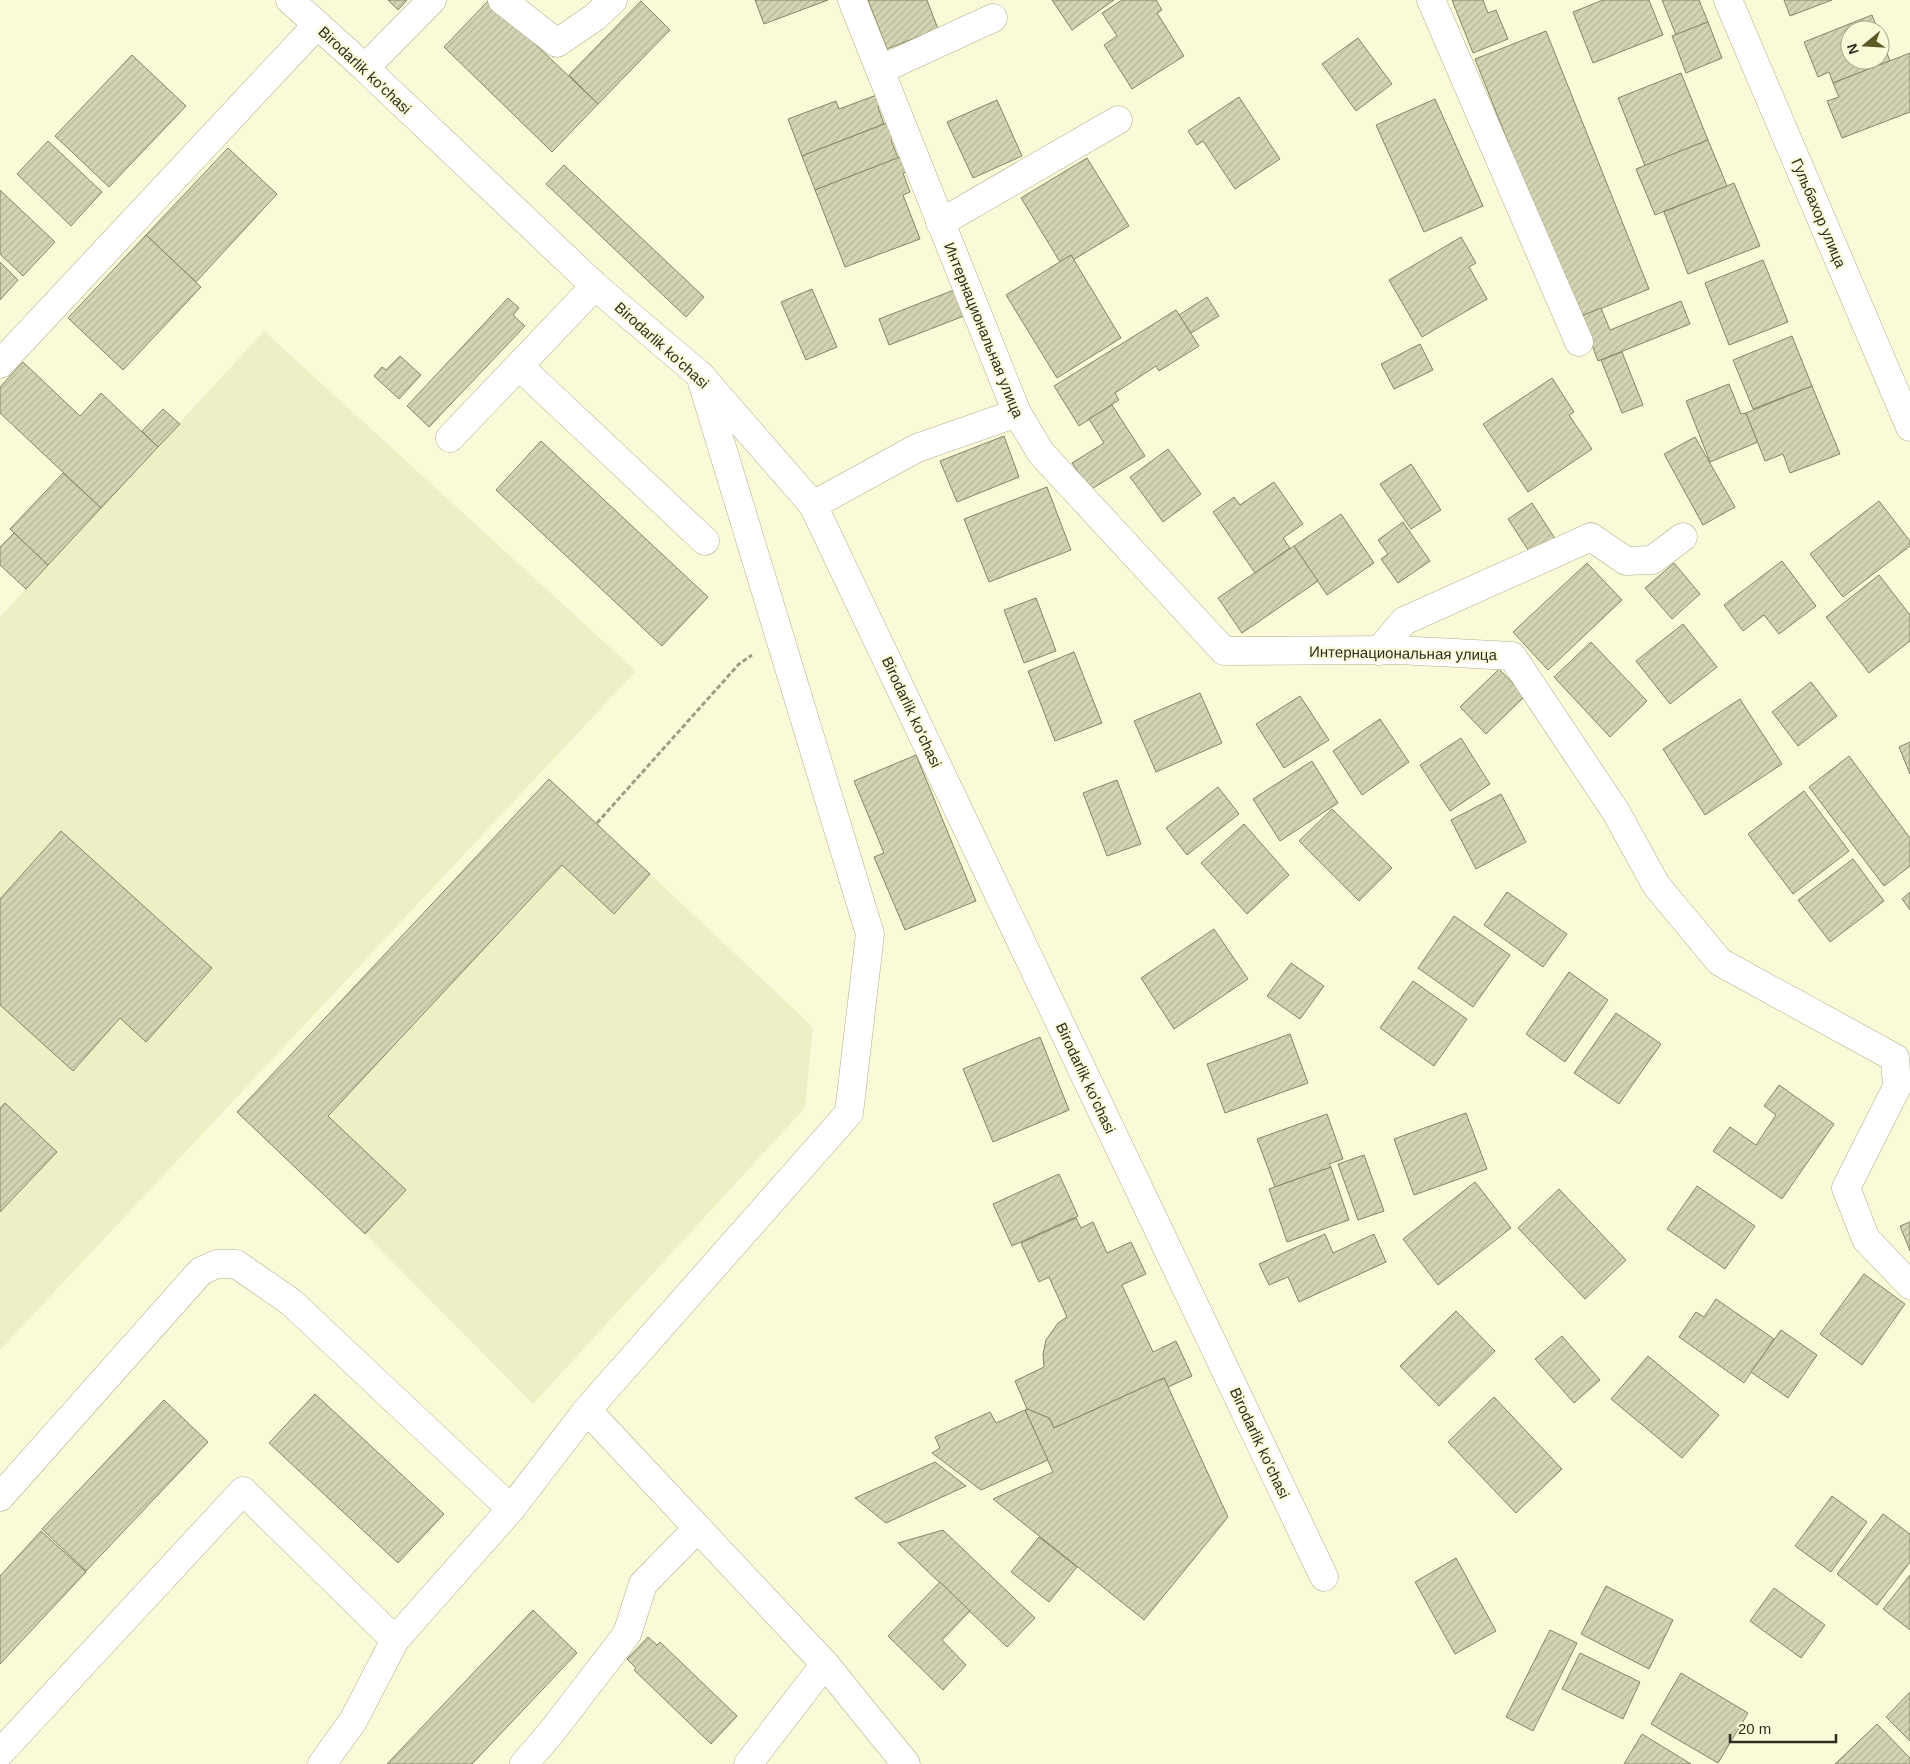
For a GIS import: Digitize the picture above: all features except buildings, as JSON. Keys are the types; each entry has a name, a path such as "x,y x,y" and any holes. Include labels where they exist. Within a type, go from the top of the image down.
{"street":[{"name":"Birodarlik ko'chasi","path":"290,0 365,68 595,286 700,375 813,505 1324,1577"},
{"path":"365,68 432,0"},
{"path":"502,0 557,43 595,17 613,0"},
{"name":"Интернациональная улица","path":"852,0 1016,413 1041,454 1224,651 1379,650 1512,656 1616,812 1656,885 1720,962 1895,1058 1897,1087 1846,1188 1866,1239 1907,1278"},
{"path":"1430,0 1579,342"},
{"name":"Гульбахор улица","path":"1728,0 1910,426"},
{"path":"880,70 994,18"},
{"path":"0,364 316,25"},
{"path":"940,223 1118,120"},
{"path":"450,438 595,286"},
{"path":"519,366 706,541"},
{"path":"322,1764 353,1721 395,1640 511,1509 587,1410 848,1113 870,934 700,375"},
{"path":"813,505 918,448 1016,413"},
{"path":"1379,650 1404,621 1591,537 1626,561 1652,560 1683,537"},
{"path":"0,1497 200,1271 217,1264 236,1264 290,1302 511,1509"},
{"path":"587,1410 825,1664 906,1764"},
{"path":"0,1753 243,1491 395,1640"},
{"path":"524,1764 550,1734 627,1634 643,1584 698,1528"},
{"path":"748,1764 825,1664"}],"path":[{"path":"596,823 739,664 780,634"}],"shaded area":[{"path":"264,331 636,671 0,1350 0,617"},
{"path":"549,779 813,1027 805,1108 533,1404 365,1234 237,1112"}]}
